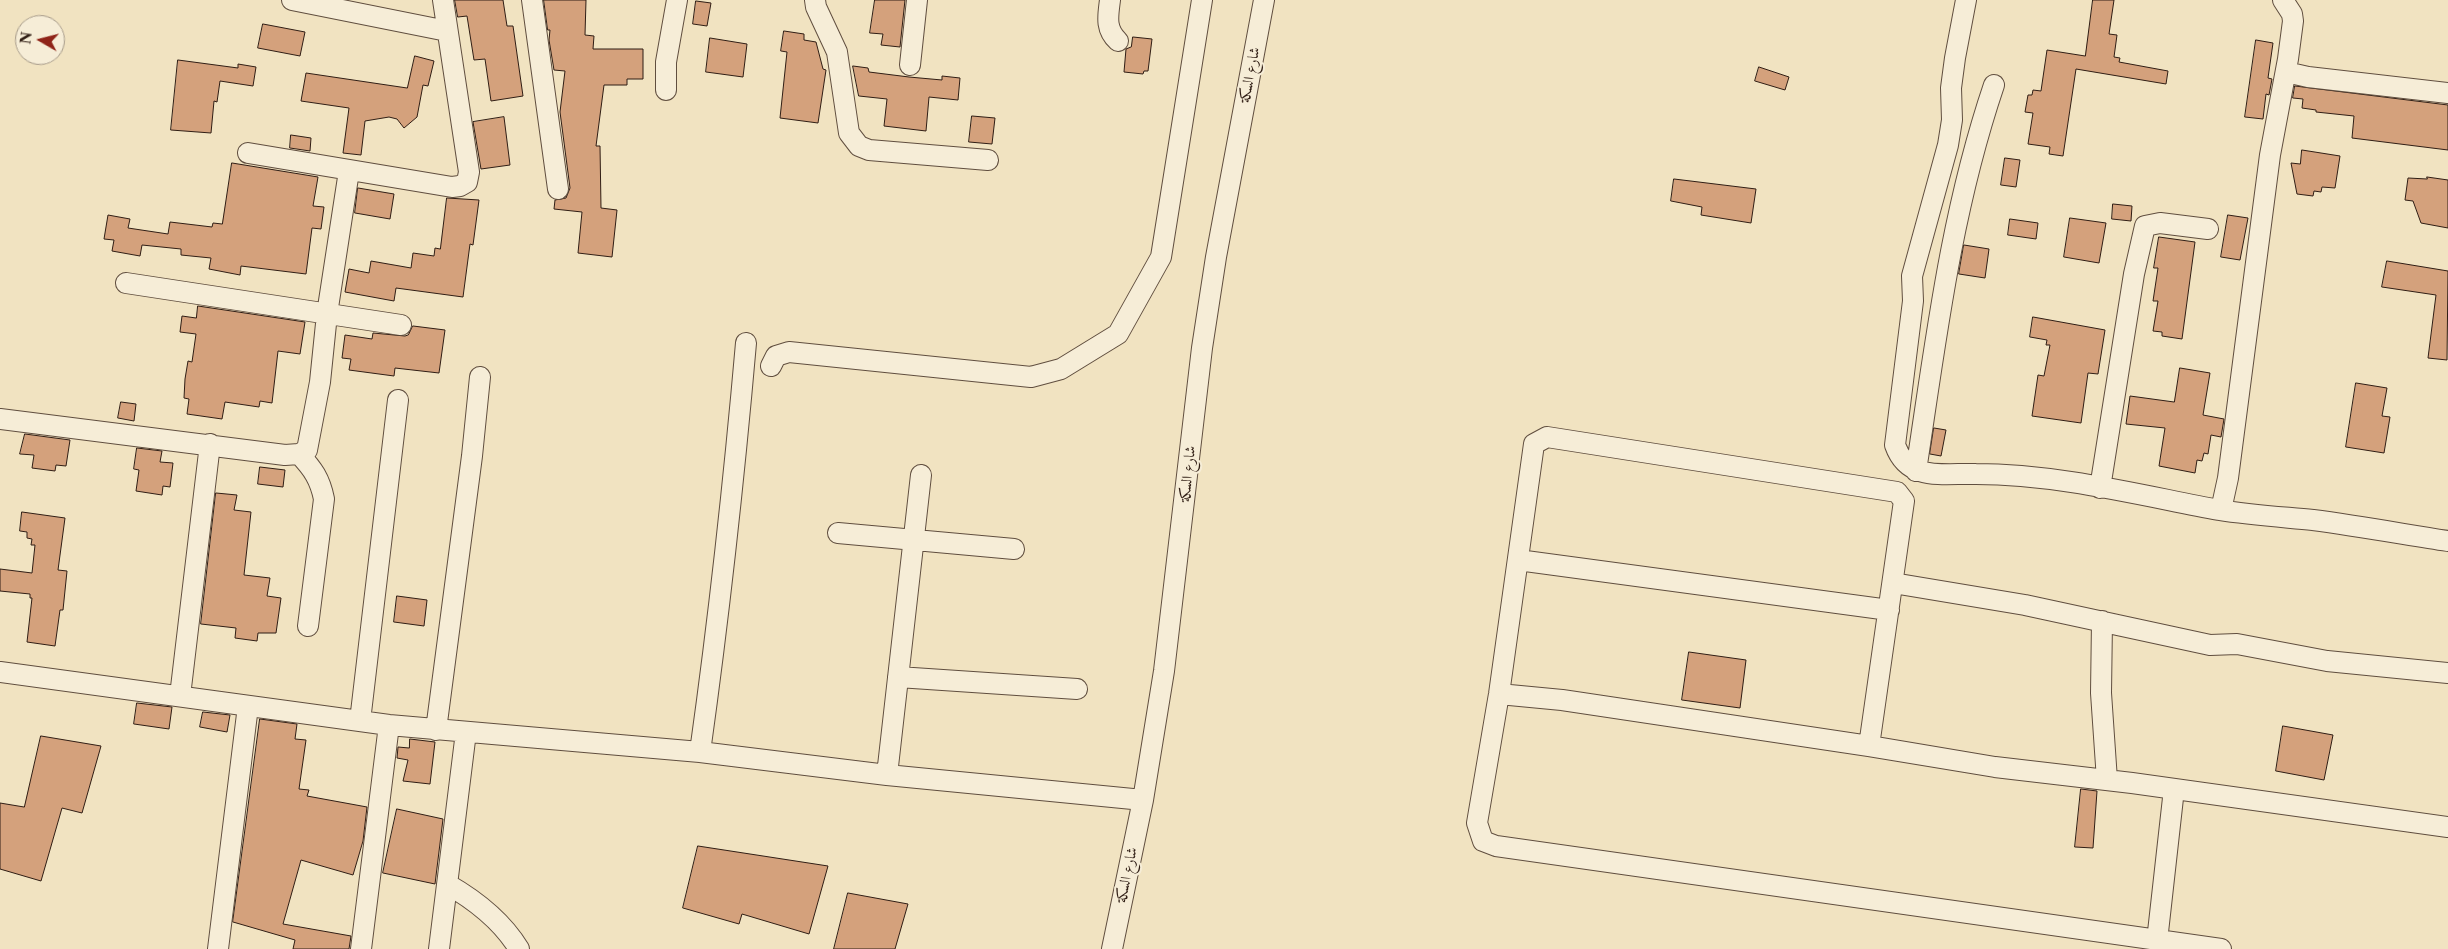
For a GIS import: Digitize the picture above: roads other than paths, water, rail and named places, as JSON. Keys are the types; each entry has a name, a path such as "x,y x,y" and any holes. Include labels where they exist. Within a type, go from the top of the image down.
{"street":[{"path":"292,0 447,31"},
{"path":"248,153 452,187 460,186 467,182 469,172 443,0"},
{"path":"532,0 558,189"},
{"path":"666,90 666,62 677,0"},
{"path":"815,0 816,7 837,52 848,132 859,146 869,150 988,160"},
{"path":"910,65 917,0"},
{"path":"1110,0 1107,21 1112,35 1118,41"},
{"path":"771,366 776,356 789,352 940,369 1038,377 1060,369 1118,334 1161,256 1202,0"},
{"name":"شارع السكة","path":"1112,949 1143,800 1164,671 1202,348 1216,257 1264,0"},
{"path":"1966,0 1952,78 1952,120 1942,167 1912,276 1913,301 1895,445 1899,458 1906,466 1916,471 1929,473 2004,474 2100,488 2221,510 2315,521 2448,541"},
{"path":"2221,510 2228,478 2270,155 2286,72 2293,21 2286,2"},
{"path":"2286,72 2308,77 2448,94"},
{"path":"1916,471 1949,256 1968,172 1994,85"},
{"path":"1942,167 1968,172"},
{"path":"0,419 285,454 299,454 308,450 350,171"},
{"path":"2100,488 2134,274 2145,226 2160,223 2208,229"},
{"path":"126,283 401,325"},
{"path":"1913,301 1941,307"},
{"path":"700,752 715,647 746,343"},
{"path":"436,730 472,456 480,377"},
{"path":"360,721 398,400"},
{"path":"1869,746 1904,501 1897,492 1547,437 1534,444 1499,694 1478,823 1483,841 1496,846 2221,949"},
{"path":"180,696 210,444"},
{"path":"299,454 315,471 321,482 324,499 308,626"},
{"path":"887,775 921,475"},
{"path":"838,533 1014,549"},
{"path":"1518,560 1889,610"},
{"path":"1893,583 2025,605 2210,645 2237,644 2327,661 2448,673"},
{"path":"2102,621 2101,693 2107,780"},
{"path":"0,672 389,725 700,752 887,775 1143,800"},
{"path":"898,677 1078,689"},
{"path":"1499,694 1562,700 1995,767 2107,780 2448,827"},
{"path":"218,949 248,706"},
{"path":"361,949 389,725"},
{"path":"439,949 466,732"},
{"path":"2157,941 2174,789"},
{"path":"447,884 474,900 513,938 519,949"}]}
